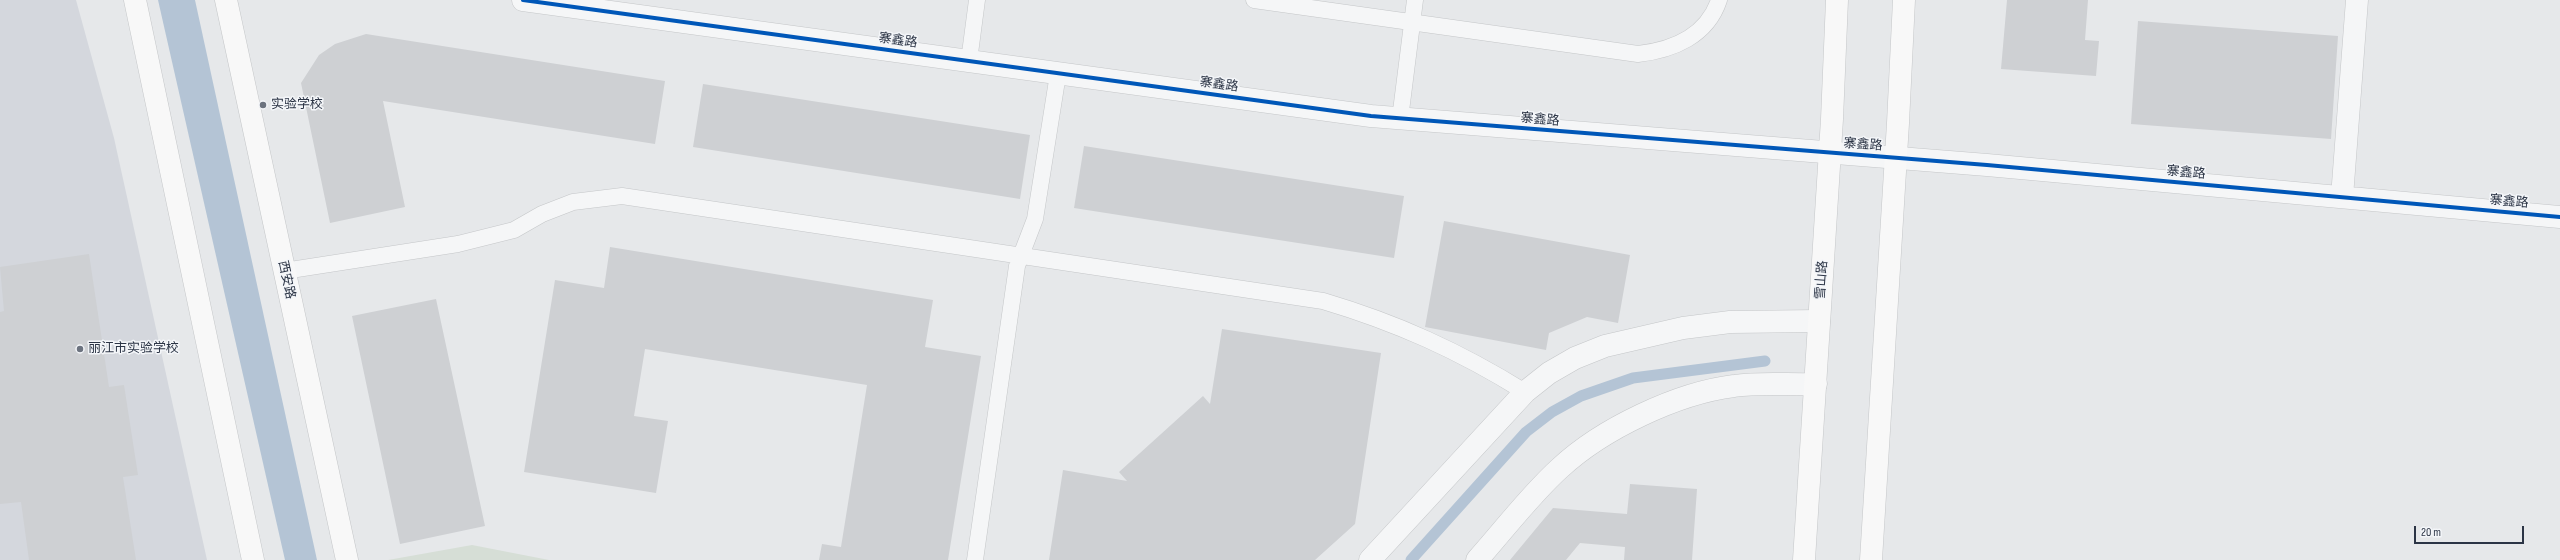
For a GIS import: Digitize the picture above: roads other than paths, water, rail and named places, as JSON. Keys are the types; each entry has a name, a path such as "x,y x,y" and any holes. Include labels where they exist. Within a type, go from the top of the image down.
{"street":[{"path":"135,0 253,560"},
{"name":"西安路","path":"226,0 347,560"},
{"name":"寨鑫路","path":"523,0 1058,74 1400,119 1896,158 2560,217"},
{"name":"雪山路","path":"1804,560 1830,153 1837,0"},
{"path":"1871,560 1896,158 1904,0"},
{"path":"2342,197 2357,0"},
{"path":"1370,560 1525,392 1555,370 1605,346 1682,328 1730,322 1819,321"},
{"path":"1477,560 1560,468 1596,441 1636,419 1677,401 1734,385 1816,384"}],"lane":[{"path":"969,61 977,0"},
{"path":"1254,0 1638,54 1660,52 1680,44 1693,36 1715,12 1719,0"},
{"path":"1400,119 1415,0"},
{"path":"975,560 1016,266 1035,219 1058,74"},
{"path":"284,271 458,244 514,230 542,214 573,202 622,196 1021,254 1323,301 1403,327 1442,344 1525,392"}],"water":[{"path":"158,0 195,0 317,560 285,560"}],"waterway":[{"path":"1411,560 1526,432 1552,412 1581,396 1633,378 1765,361"}],"place":[{"name":"实验学校","path":"263,105"},
{"name":"丽江市实验学校","path":"80,349"}]}
